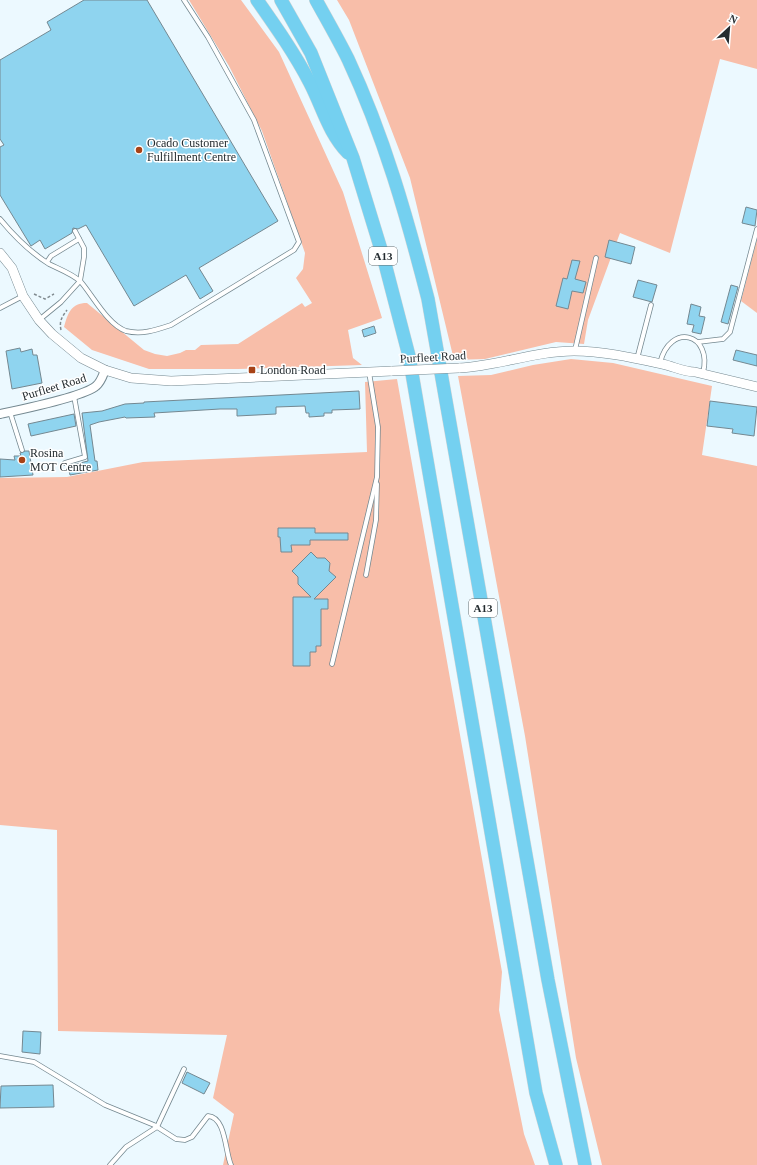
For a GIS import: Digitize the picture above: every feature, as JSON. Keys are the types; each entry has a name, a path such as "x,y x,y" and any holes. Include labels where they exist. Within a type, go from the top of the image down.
{"highway":[{"path":"257,0 280,33 310,82 336,140 353,158"},
{"name":"A13","path":"281,0 311,53 353,158 383,256 409,356 530,1061 536,1093 556,1165"},
{"name":"A13","path":"316,0 348,60 388,160 407,218 428,299 548,980 585,1165"}],"street":[{"name":"Purfleet Road","path":"0,253 12,268 23,296 39,320 52,334 81,358 105,370 131,378 171,381 459,368 484,366 538,354 575,351 660,363 677,367 686,372 703,374 757,387"},
{"name":"Purfleet Road","path":"0,414 74,395 96,386 101,380 105,370"}],"lane":[{"path":"0,219 25,245 47,262 80,281 103,311 125,330 138,333 154,331 171,325 294,250 299,242 254,120 208,37 184,0"},
{"path":"660,363 664,351 675,339 686,337 698,342 723,339 730,332 757,229"},
{"path":"39,320 61,302 80,281 84,248 75,231"},
{"path":"47,262 51,256 79,239"},
{"path":"575,351 596,258"},
{"path":"0,308 23,296"},
{"path":"637,359 651,305"},
{"path":"698,342 704,353 705,366 703,374"},
{"path":"366,575 376,520 378,477 378,427 369,372"},
{"path":"65,463 85,457 74,395"},
{"path":"10,412 22,450"},
{"path":"332,664 378,477"},
{"path":"0,1056 34,1062 105,1105 157,1127 176,1139 185,1140 192,1137 208,1116 213,1116 219,1122 231,1165"},
{"path":"110,1165 126,1147 157,1127 184,1069"}],"path":[{"path":"65,334 60,324 61,317 67,310"}],"shaded area":[{"path":"189,0 241,0 279,52 343,192 382,318 348,330 353,358 362,365 238,369 149,369 92,350 64,327 71,310 77,305 87,303 144,350 167,356 186,350 195,350 201,345 238,344 302,303 305,307 312,303 296,278 303,269 305,253 262,131 229,66"},
{"path":"337,0 757,0 757,69 720,59 670,253 620,233 588,320 584,344 556,342 485,359 454,360 410,178 349,20"},
{"path":"757,239 757,313 741,301"},
{"path":"571,359 613,363 712,386 702,455 757,466 757,1165 602,1165 576,1058 525,736 458,376 491,375 533,365"},
{"path":"397,379 502,972 499,1010 524,1134 535,1165 223,1165 234,1114 213,1098 227,1035 58,1031 57,830 0,825 0,478 67,477 143,462 367,452 365,382"}],"building":[{"name":"Ocado Customer Fulfillment Centre","path":"84,0 147,0 278,221 199,268 213,291 200,299 186,275 134,306 86,225 78,229 73,228 72,233 45,249 40,240 31,246 0,195 0,147 4,145 0,139 0,60 51,30 47,22"},
{"path":"746,207 757,210 755,226 742,223"},
{"path":"609,240 635,247 631,264 605,257"},
{"path":"572,260 580,261 575,279 586,282 583,293 572,291 568,309 556,306 563,278 567,279"},
{"path":"638,280 657,285 652,302 633,297"},
{"path":"731,285 738,287 728,324 721,322"},
{"path":"691,304 701,307 699,316 705,317 701,334 692,332 694,325 687,324"},
{"path":"374,326 376,333 364,337 362,330"},
{"path":"20,348 21,352 32,349 33,355 37,355 42,383 12,389 6,351"},
{"path":"736,350 757,355 757,366 733,360"},
{"path":"359,391 360,409 332,410 332,413 324,413 324,416 309,417 309,413 306,413 305,406 276,407 276,414 237,416 237,409 220,409 154,413 155,417 125,417 99,422 90,425 95,461 97,461 98,470 70,475 68,466 88,461 82,413 102,411 125,404 144,402"},
{"path":"710,401 757,407 754,436 732,433 733,429 707,426"},
{"path":"74,414 76,426 31,436 28,424"},
{"path":"29,451 33,475 0,477 0,459 15,460 14,456 21,456 20,453"},
{"path":"278,528 315,528 315,533 348,533 348,540 310,540 310,545 291,545 292,552 281,552"},
{"path":"311,552 317,558 325,558 330,563 329,571 336,577 314,599 328,599 328,609 321,609 321,646 316,646 316,652 310,652 310,666 293,666 293,597 311,597 298,584 298,577 292,571"},
{"path":"23,1031 41,1032 40,1054 22,1052"},
{"path":"187,1072 210,1083 204,1094 182,1083"},
{"path":"53,1085 54,1107 0,1108 1,1086"}],"place":[{"name":"Ocado Customer Fulfillment Centre","path":"139,150"},
{"name":"London Road","path":"252,370"},
{"name":"Rosina MOT Centre","path":"22,460"}]}
